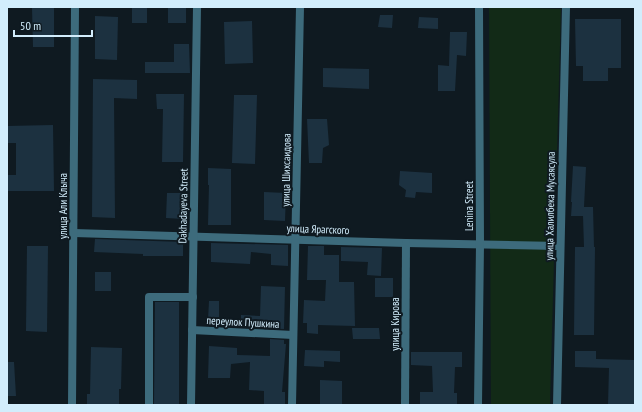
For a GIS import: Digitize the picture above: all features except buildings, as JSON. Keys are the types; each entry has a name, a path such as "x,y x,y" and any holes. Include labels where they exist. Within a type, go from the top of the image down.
{"street":[{"name":"улица Али Клыча","path":"72,405 75,7"},
{"name":"Dakhadayeva Street","path":"192,405 197,7"},
{"name":"улица Шихсаидова","path":"292,405 300,7"},
{"name":"Lenina Street","path":"478,405 480,244 479,7"},
{"name":"улица Халилбека Мусаясула","path":"557,405 566,7"},
{"name":"улица Ярагского","path":"74,233 560,246"},
{"name":"улица Кирова","path":"405,405 406,243"},
{"path":"149,405 149,297 193,297"},
{"name":"переулок Пушкина","path":"192,330 294,335"}],"green space":[{"path":"489,7 561,9 550,405 491,405"}]}
